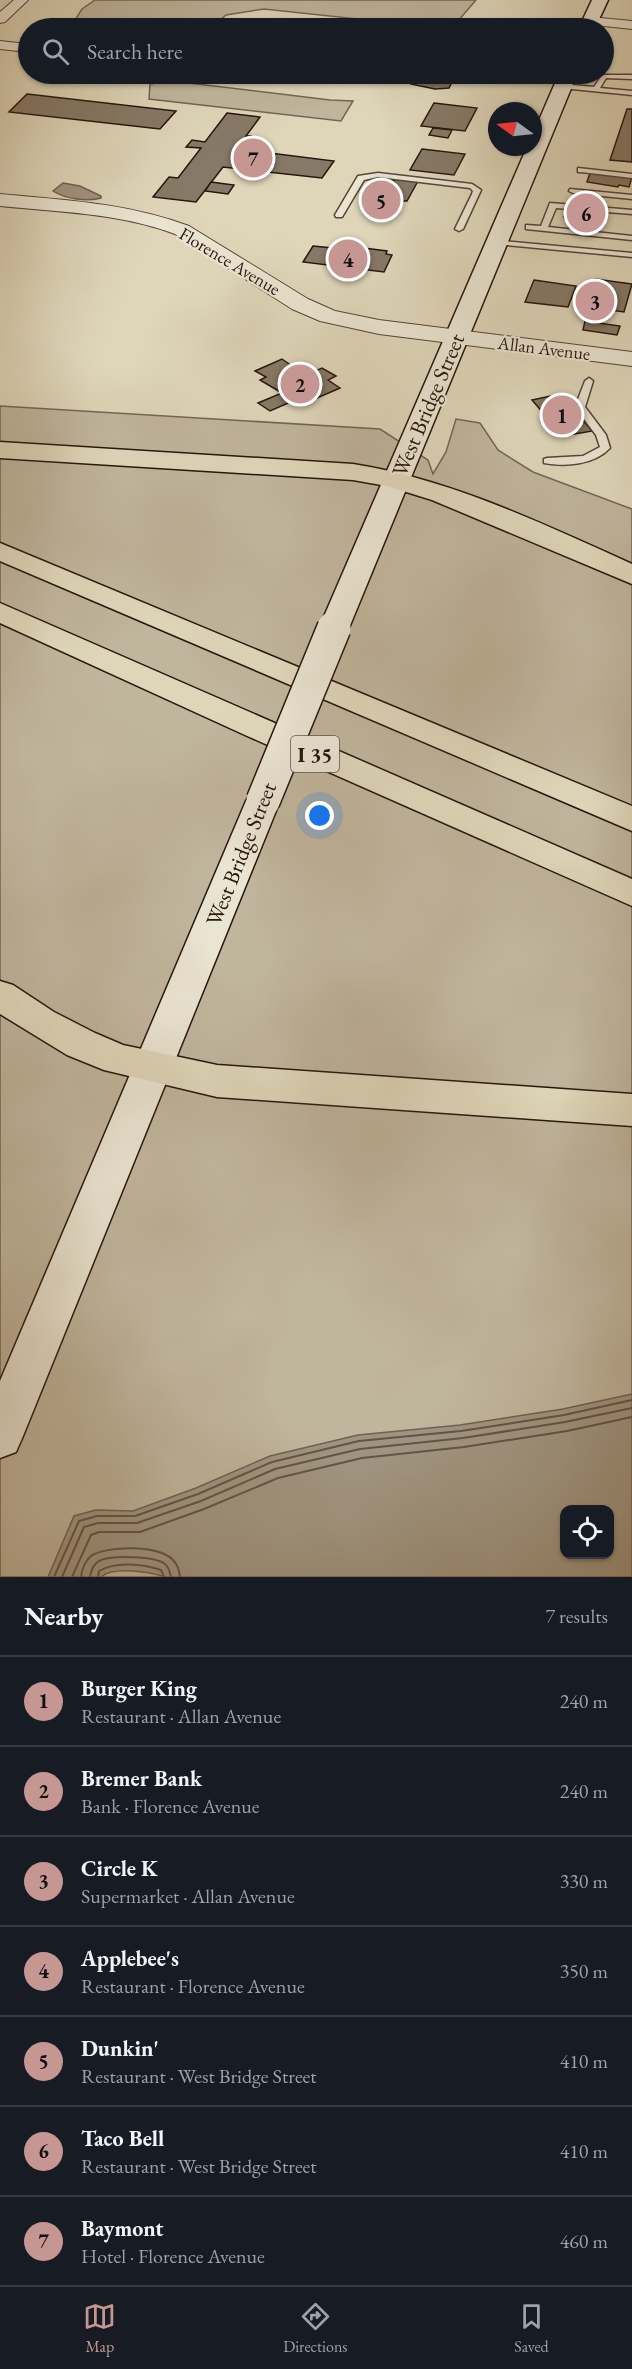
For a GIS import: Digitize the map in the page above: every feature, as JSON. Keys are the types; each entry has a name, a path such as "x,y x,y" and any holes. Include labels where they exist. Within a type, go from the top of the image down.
{"highway":[{"path":"0,450 354,472 397,478 451,497 574,548 632,575"},
{"path":"0,550 632,819"},
{"name":"I 35","path":"0,612 267,733 632,893"},
{"path":"0,995 41,1022 81,1044 118,1059 217,1081 632,1110"}],"main road":[{"path":"592,18 600,0"},
{"name":"West Bridge Street","path":"0,1436 334,628 563,84"}],"street":[{"path":"0,19 22,0"},
{"path":"614,25 632,25"},
{"path":"0,45 18,47"},
{"name":"Florence Avenue","path":"0,200 150,219 182,230 300,304 328,316 362,324 457,337"},
{"name":"Allan Avenue","path":"457,337 632,359"}],"lane":[{"path":"614,76 632,77"},
{"path":"579,84 596,89 632,93"},
{"path":"596,89 599,84"},
{"path":"581,170 632,176"},
{"path":"339,215 361,177 378,175 472,186 477,190 476,194 459,229"},
{"path":"573,191 632,197"},
{"path":"544,228 553,205 632,212"},
{"path":"530,227 632,238"},
{"path":"496,242 632,255"},
{"path":"547,461 580,460 597,456 605,448 601,435 580,407 589,381"}],"shaded area":[{"path":"95,0 476,0 461,18 348,18 264,9 226,15 223,18 76,18 82,9"},
{"path":"150,84 197,84 353,101 341,121 149,99"},
{"path":"0,406 380,429 428,460 433,474 446,452 456,419 480,423 498,450 533,472 632,509 632,1577 0,1577"}],"water":[{"path":"63,183 80,186 101,198 76,199 53,191"},
{"path":"632,1394 632,1577 165,1577 150,1573 123,1571 101,1577 48,1577 74,1516 96,1510 133,1511 196,1488 270,1456 358,1435 460,1425 563,1409"}],"building":[{"path":"411,84 451,84 449,88 435,89"},
{"path":"27,94 176,111 160,129 9,112"},
{"path":"434,103 477,108 465,131 421,126"},
{"path":"627,109 632,109 632,162 610,160"},
{"path":"227,113 260,117 246,136 251,136 242,148 250,154 268,156 270,153 334,161 322,178 223,167 196,202 153,197 169,177 178,178 201,148 186,147 192,140 205,142"},
{"path":"433,128 452,130 448,138 429,135"},
{"path":"422,149 465,154 454,175 410,170"},
{"path":"590,173 632,177 629,187 619,185 618,187 587,182"},
{"path":"375,179 418,181 407,201 400,201 396,207 361,203"},
{"path":"211,182 234,185 228,194 205,191"},
{"path":"568,205 607,210 603,221 564,217"},
{"path":"313,246 362,251 364,248 387,251 386,254 392,255 384,272 303,262"},
{"path":"595,279 632,284 624,312 596,308 588,302"},
{"path":"534,280 576,286 568,307 525,302"},
{"path":"585,321 620,326 617,335 583,330"},
{"path":"282,359 292,366 298,363 313,372 322,368 336,376 328,380 340,388 301,405 295,400 270,411 258,403 282,393 260,380 266,377 255,371"},
{"path":"560,394 592,431 563,436 532,400"}],"place":[{"name":"Baymont","path":"253,158"},
{"name":"Dunkin'","path":"381,200"},
{"name":"Taco Bell","path":"586,213"},
{"name":"Applebee's","path":"348,259"},
{"name":"Circle K","path":"595,301"},
{"name":"Bremer Bank","path":"300,384"},
{"name":"Burger King","path":"562,415"}]}
